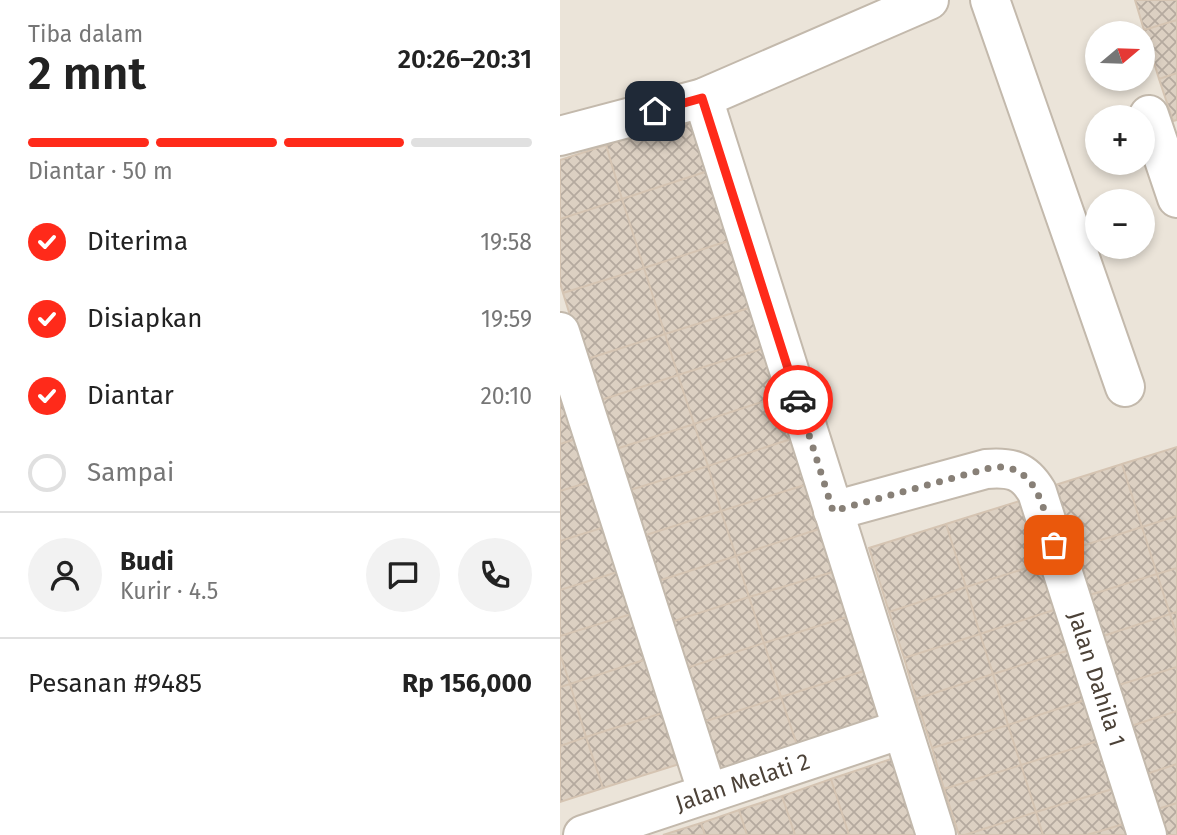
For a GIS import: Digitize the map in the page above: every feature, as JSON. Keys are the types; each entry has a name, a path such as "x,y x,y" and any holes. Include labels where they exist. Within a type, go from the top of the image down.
{"street":[{"path":"560,136 702,98 929,0"},
{"path":"990,0 1125,387"},
{"path":"702,98 936,835"},
{"path":"1155,133 1177,198"},
{"path":"560,332 708,794"},
{"name":"Jalan Dahila 1","path":"833,511 986,469 1003,467 1030,480 1037,492 1147,835"},
{"name":"Jalan Melati 2","path":"583,835 902,729"}],"shaded area":[{"path":"560,0 1177,0 1177,835 560,835"}],"building":[{"path":"1135,0 1177,0 1177,20 1155,27 1155,21 1141,21"},
{"path":"1177,20 1177,73 1159,79 1155,66 1155,27"},
{"path":"1177,73 1177,120 1173,121 1159,79"},
{"path":"692,118 708,171 622,199 606,145"},
{"path":"606,145 622,199 560,219 560,160"},
{"path":"708,171 731,240 644,268 622,199"},
{"path":"622,199 644,268 563,293 560,283 560,219"},
{"path":"731,240 752,307 665,334 644,268"},
{"path":"644,268 665,334 584,360 563,293"},
{"path":"752,307 765,348 678,375 665,334"},
{"path":"665,334 678,375 598,401 584,360"},
{"path":"765,348 780,396 694,424 678,375"},
{"path":"678,375 694,424 613,450 598,401"},
{"path":"560,391 585,436 560,444"},
{"path":"780,396 794,438 708,466 694,424"},
{"path":"694,424 708,466 627,491 613,450"},
{"path":"585,436 599,479 560,491 560,444"},
{"path":"794,438 808,484 721,511 708,466"},
{"path":"1177,447 1177,516 1142,527 1122,464"},
{"path":"1122,464 1142,527 1066,551 1046,488"},
{"path":"708,466 721,511 640,537 627,491"},
{"path":"599,479 614,524 560,541 560,491"},
{"path":"808,484 822,528 736,556 721,511"},
{"path":"1026,499 1046,562 966,587 946,524"},
{"path":"721,511 736,556 655,582 640,537"},
{"path":"1177,516 1177,568 1157,574 1142,527"},
{"path":"614,524 627,569 560,590 560,541"},
{"path":"946,524 966,587 889,612 869,548"},
{"path":"1142,527 1157,574 1080,598 1066,551"},
{"path":"822,528 836,571 749,597 736,556"},
{"path":"736,556 749,597 668,623 655,582"},
{"path":"1046,562 1060,608 980,634 966,587"},
{"path":"1177,568 1177,612 1170,614 1157,574"},
{"path":"627,569 641,611 560,636 560,590"},
{"path":"836,571 850,616 764,643 749,597"},
{"path":"1157,574 1170,614 1094,639 1080,598"},
{"path":"966,587 980,634 904,658 889,612"},
{"path":"749,597 764,643 683,669 668,623"},
{"path":"1060,608 1073,649 993,674 980,634"},
{"path":"641,611 656,656 570,684 560,654 560,636"},
{"path":"1177,612 1177,637 1170,614"},
{"path":"1170,614 1177,637 1177,667 1109,688 1094,639"},
{"path":"850,616 867,670 781,697 764,643"},
{"path":"980,634 993,674 916,699 904,658"},
{"path":"764,643 781,697 700,723 683,669"},
{"path":"1073,649 1088,699 1008,725 993,674"},
{"path":"560,654 570,684 560,687"},
{"path":"656,656 672,710 586,737 570,684"},
{"path":"1177,667 1177,711 1122,729 1109,688"},
{"path":"867,670 884,721 798,748 781,697"},
{"path":"993,674 1008,725 932,748 916,699"},
{"path":"570,684 586,737 560,746 560,687"},
{"path":"781,697 798,748 717,774 700,723"},
{"path":"1088,699 1101,740 1021,765 1008,725"},
{"path":"672,710 689,761 603,788 586,737"},
{"path":"1177,711 1177,764 1137,777 1122,729"},
{"path":"1008,725 1021,765 944,789 932,748"},
{"path":"586,737 603,788 560,802 560,746"},
{"path":"1101,740 1116,788 1036,812 1021,765"},
{"path":"900,756 922,835 849,835 831,779"},
{"path":"1177,764 1177,803 1148,812 1137,777"},
{"path":"1021,765 1036,812 959,835 944,789"},
{"path":"831,779 849,835 795,835 782,796"},
{"path":"1116,788 1127,823 1087,835 1043,835 1036,812"},
{"path":"782,796 795,835 747,835 739,810"},
{"path":"1177,803 1177,835 1155,835 1148,812"},
{"path":"739,810 747,835 705,835 701,823"},
{"path":"1036,812 1043,835 965,835"},
{"path":"701,823 705,835 663,835"},
{"path":"1127,823 1131,835 1087,835"}],"way so far":[{"path":"798,400 833,511 986,469 1003,467 1030,480 1037,492 1054,545"}],"route":[{"path":"655,111 702,98 798,400"}]}
